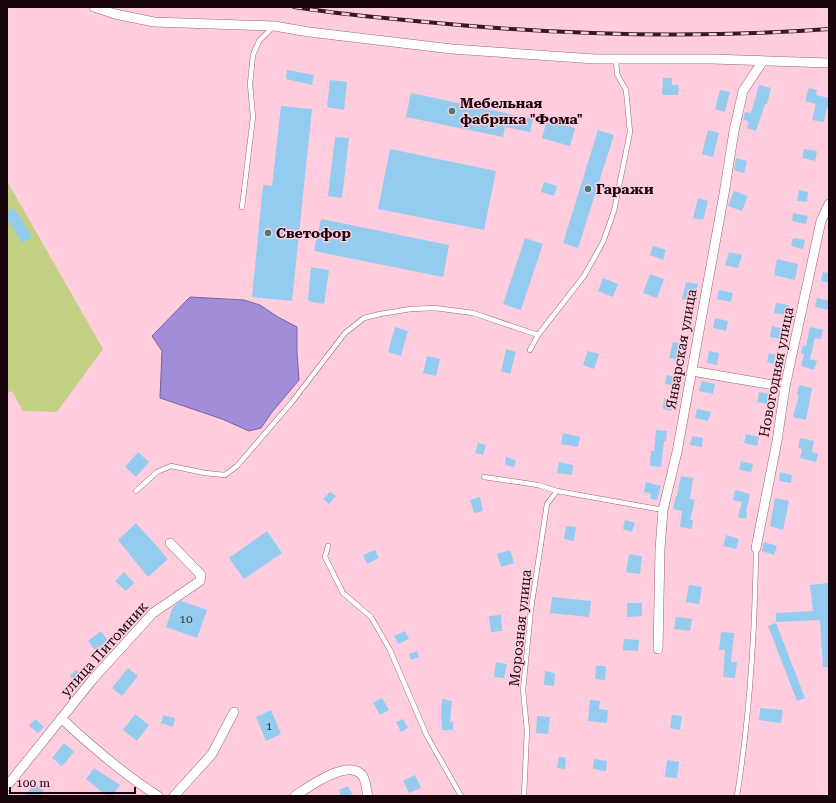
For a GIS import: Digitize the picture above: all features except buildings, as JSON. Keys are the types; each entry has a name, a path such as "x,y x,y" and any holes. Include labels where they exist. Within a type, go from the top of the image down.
{"street":[{"path":"94,7 115,14 154,22 274,26 309,32 452,49 616,60 712,59 829,63"},
{"name":"Январская улица","path":"658,648 660,549 663,510 677,452 734,132 743,91 763,61"},
{"name":"Новогодняя улица","path":"756,548 785,387 821,221 829,204"},
{"path":"692,371 785,387"},
{"name":"улица Питомник","path":"7,786 93,679 153,613 200,581 201,575 170,543"},
{"path":"174,796 212,754 234,712"},
{"path":"61,718 85,741 125,773 158,796"},
{"path":"295,796 331,774 346,770 355,770 363,775 368,796"}],"lane":[{"path":"242,207 253,117 250,84 253,55 259,41 274,26"},
{"path":"530,350 538,335 584,276 603,242 614,211 630,132 626,90 617,74 616,60"},
{"path":"136,491 157,472 171,466 205,473 225,475 237,466 292,402 345,333 364,318 411,309 436,308 473,312 538,335"},
{"path":"484,477 538,485 557,491 663,510"},
{"name":"Морозная улица","path":"524,796 527,730 523,690 531,609 547,504 557,491"},
{"path":"328,546 325,557 343,593 370,617 390,650 427,736 461,796"},
{"path":"737,796 749,704 755,610 756,548"}],"green space":[{"path":"7,181 103,349 57,412 23,411 12,391 7,393"}],"shaded area":[{"path":"190,297 244,300 260,305 297,327 299,380 272,412 261,428 249,431 222,419 160,398 162,351 152,336"}],"railway":[{"path":"294,7 344,14 426,22 577,33 678,35 829,29"}],"place":[{"name":"Мебельная фабрика \"Фома\"","path":"452,111"},
{"name":"Гаражи","path":"588,189"},
{"name":"Светофор","path":"268,233"}]}
